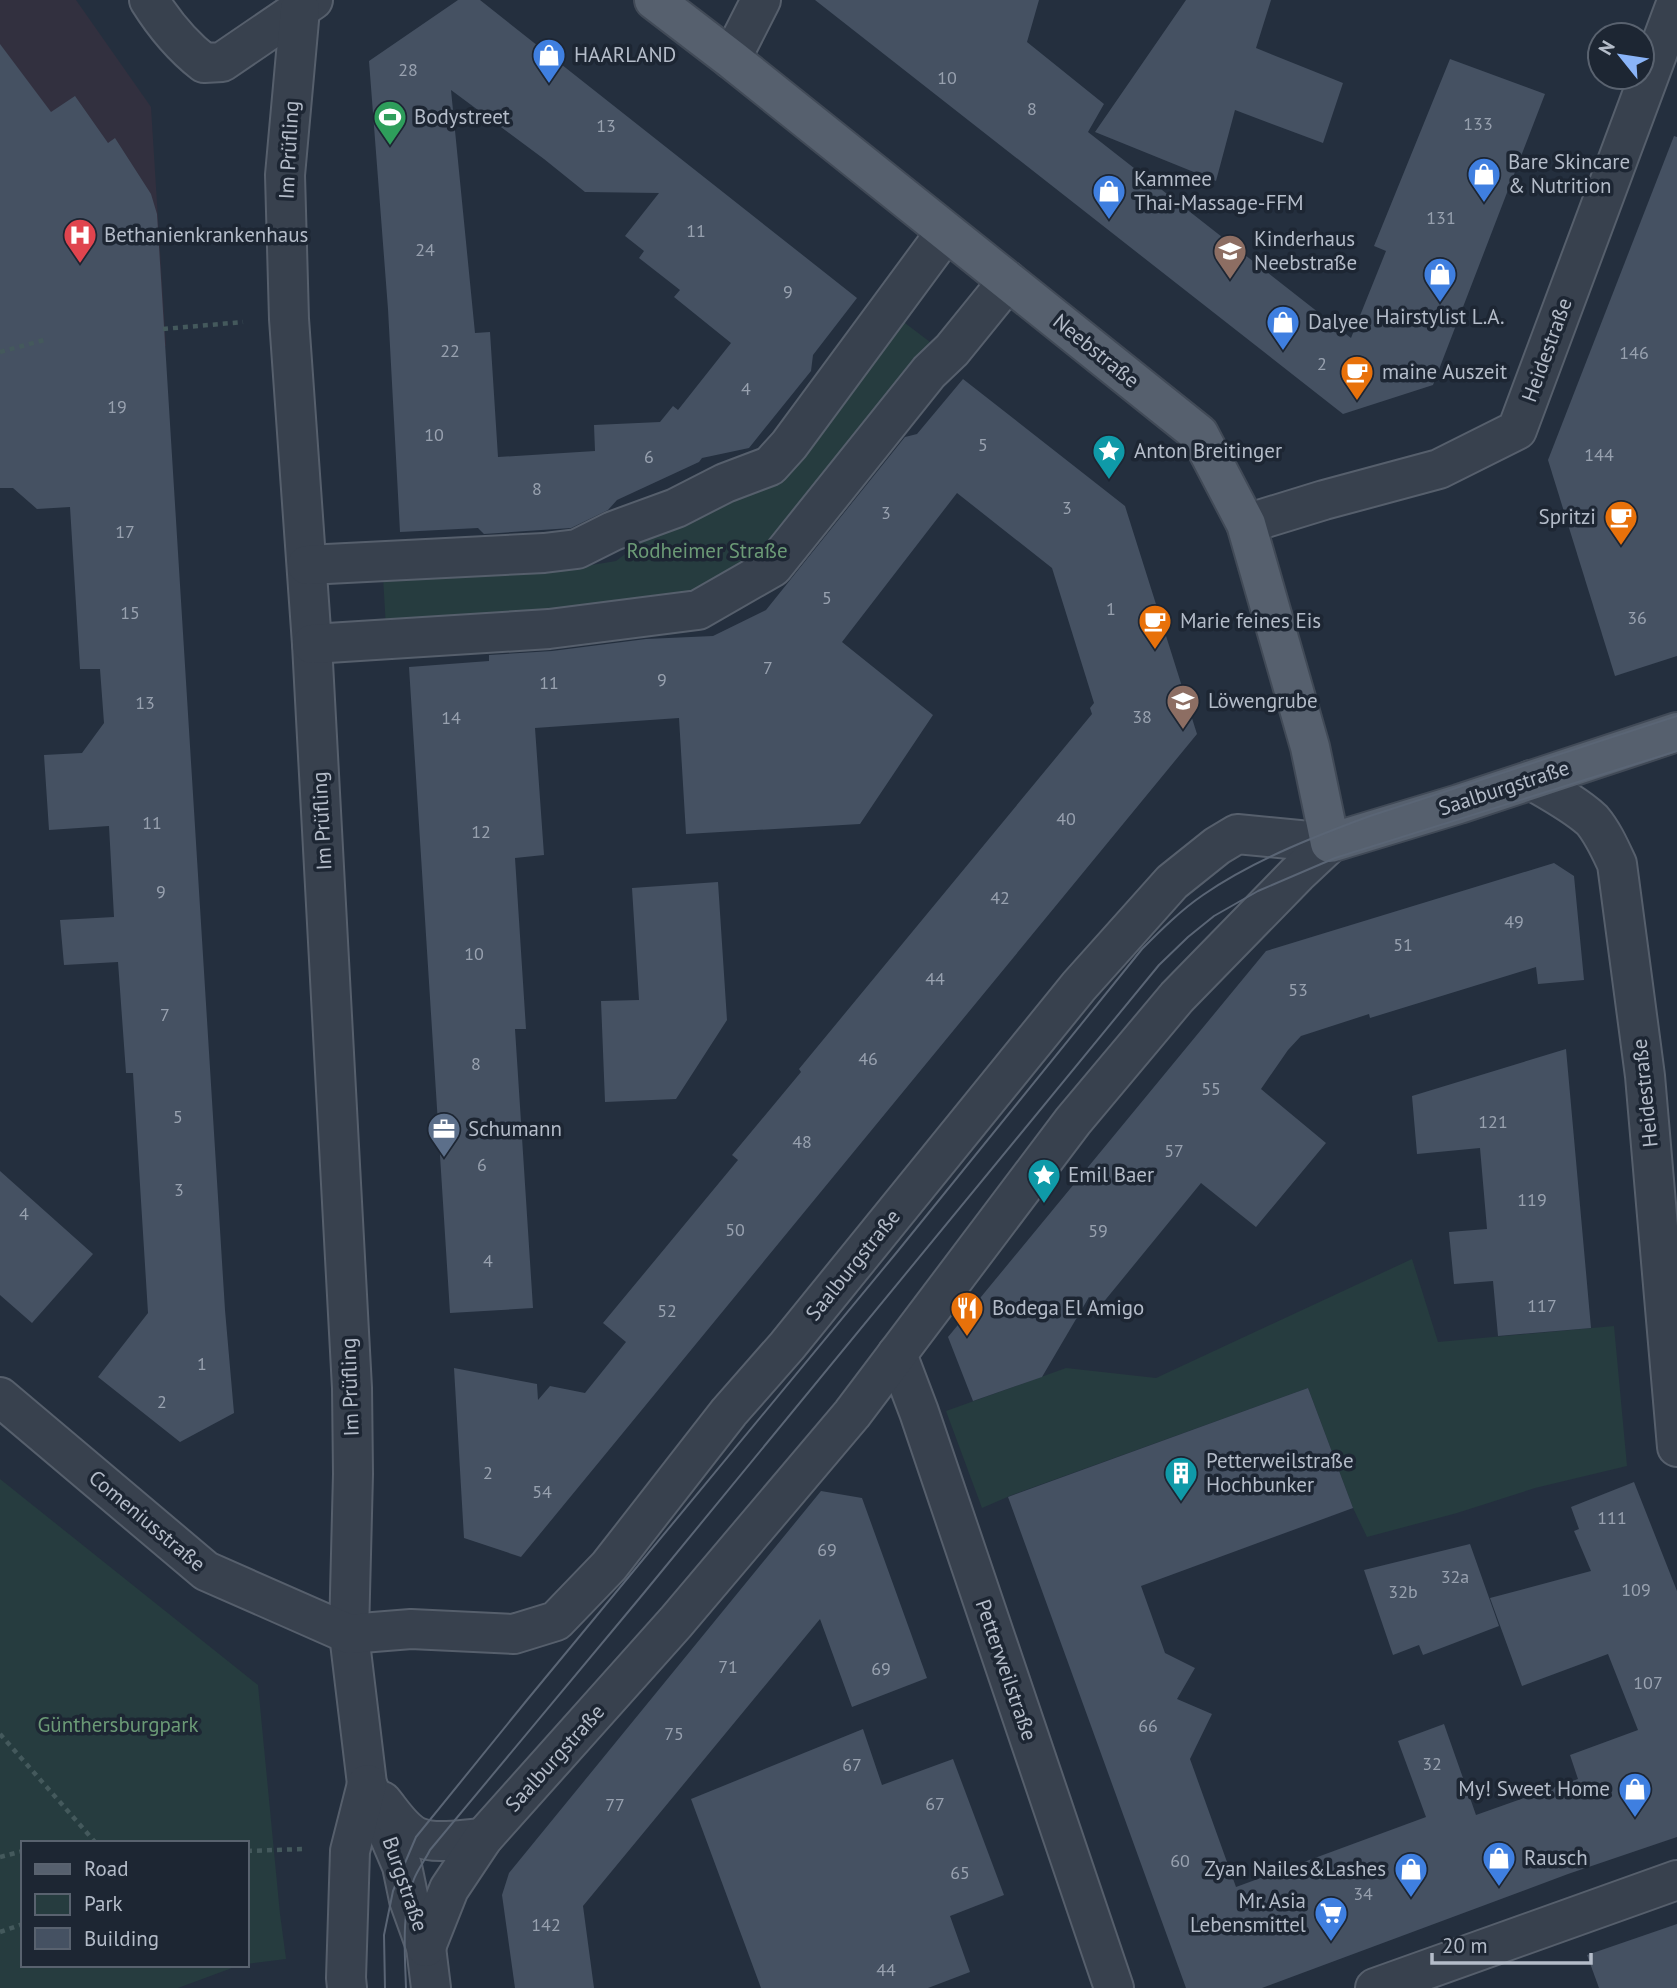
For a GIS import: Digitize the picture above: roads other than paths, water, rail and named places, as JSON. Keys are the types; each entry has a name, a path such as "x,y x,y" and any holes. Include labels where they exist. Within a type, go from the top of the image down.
{"main road":[{"name":"Neebstraße","path":"654,0 1199,434 1247,524 1310,747 1330,843"},
{"name":"Saalburgstraße","path":"1330,843 1677,732"}],"street":[{"name":"Im Prüfling","path":"149,0 186,48 204,63 222,62 306,5"},
{"path":"731,59 761,0"},
{"name":"Heidestraße","path":"1247,524 1439,469 1517,430 1677,1"},
{"name":"Im Prüfling","path":"306,5 285,175 289,318 312,644 352,1388 349,1634"},
{"path":"307,565 578,549 613,531 677,508 725,483 770,466 789,446 946,232"},
{"path":"312,644 549,629 698,610 773,567 929,372 952,350 1008,281"},
{"name":"Heidestraße","path":"1531,780 1591,820 1603,835 1617,864 1661,1075 1676,1444"},
{"name":"Saalburgstraße","path":"349,1634 411,1629 514,1634 556,1621 610,1566 729,1412 787,1346 1079,986 1172,882 1217,846 1237,834 1330,843"},
{"name":"Saalburgstraße","path":"426,1947 449,1889 483,1838 676,1622 852,1414 1073,1121 1177,997 1330,843"},
{"name":"Petterweilstraße","path":"897,1353 1114,1988"},
{"name":"Comeniusstraße","path":"0,1397 206,1572 349,1634"},
{"name":"Burgstraße","path":"349,1634 367,1784 402,1866 409,1900 426,1947 431,1988"},
{"path":"367,1784 416,1837 439,1840 483,1838"},
{"name":"Burgstraße","path":"347,1988 345,1979 350,1851 367,1784"},
{"path":"1375,1988 1677,1880"}],"tram line":[{"path":"385,1988 384,1935 393,1891 416,1837 1156,935 1187,907 1222,882 1306,841 1370,816 1677,716"},
{"path":"406,1988 407,1905 414,1879 430,1850 1159,965 1214,916 1258,891 1335,858 1677,751"}],"place":[{"name":"HAARLAND","path":"549,85"},
{"name":"Bodystreet","path":"390,147"},
{"name":"Bare Skincare & Nutrition","path":"1484,204"},
{"name":"Kammee Thai-Massage-FFM","path":"1109,221"},
{"name":"Bethanienkrankenhaus","path":"80,265"},
{"name":"Kinderhaus Neebstraße","path":"1230,281"},
{"name":"Hairstylist L.A.","path":"1440,304"},
{"name":"Dalyee","path":"1283,352"},
{"name":"maine Auszeit","path":"1357,402"},
{"name":"Anton Breitinger","path":"1109,481"},
{"name":"Spritzi","path":"1621,547"},
{"name":"Marie feines Eis","path":"1155,651"},
{"name":"Löwengrube","path":"1183,731"},
{"name":"Schumann","path":"444,1159"},
{"name":"Emil Baer","path":"1044,1205"},
{"name":"Bodega El Amigo","path":"967,1338"},
{"name":"Petterweilstraße Hochbunker","path":"1181,1503"},
{"name":"My! Sweet Home","path":"1635,1819"},
{"name":"Rausch","path":"1499,1888"},
{"name":"Zyan Nailes&Lashes","path":"1411,1899"},
{"name":"Mr. Asia Lebensmittel","path":"1331,1943"}],"park label":[{"name":"Rodheimer Straße","path":"707,551"},
{"name":"Günthersburgpark","path":"118,1725"}]}
